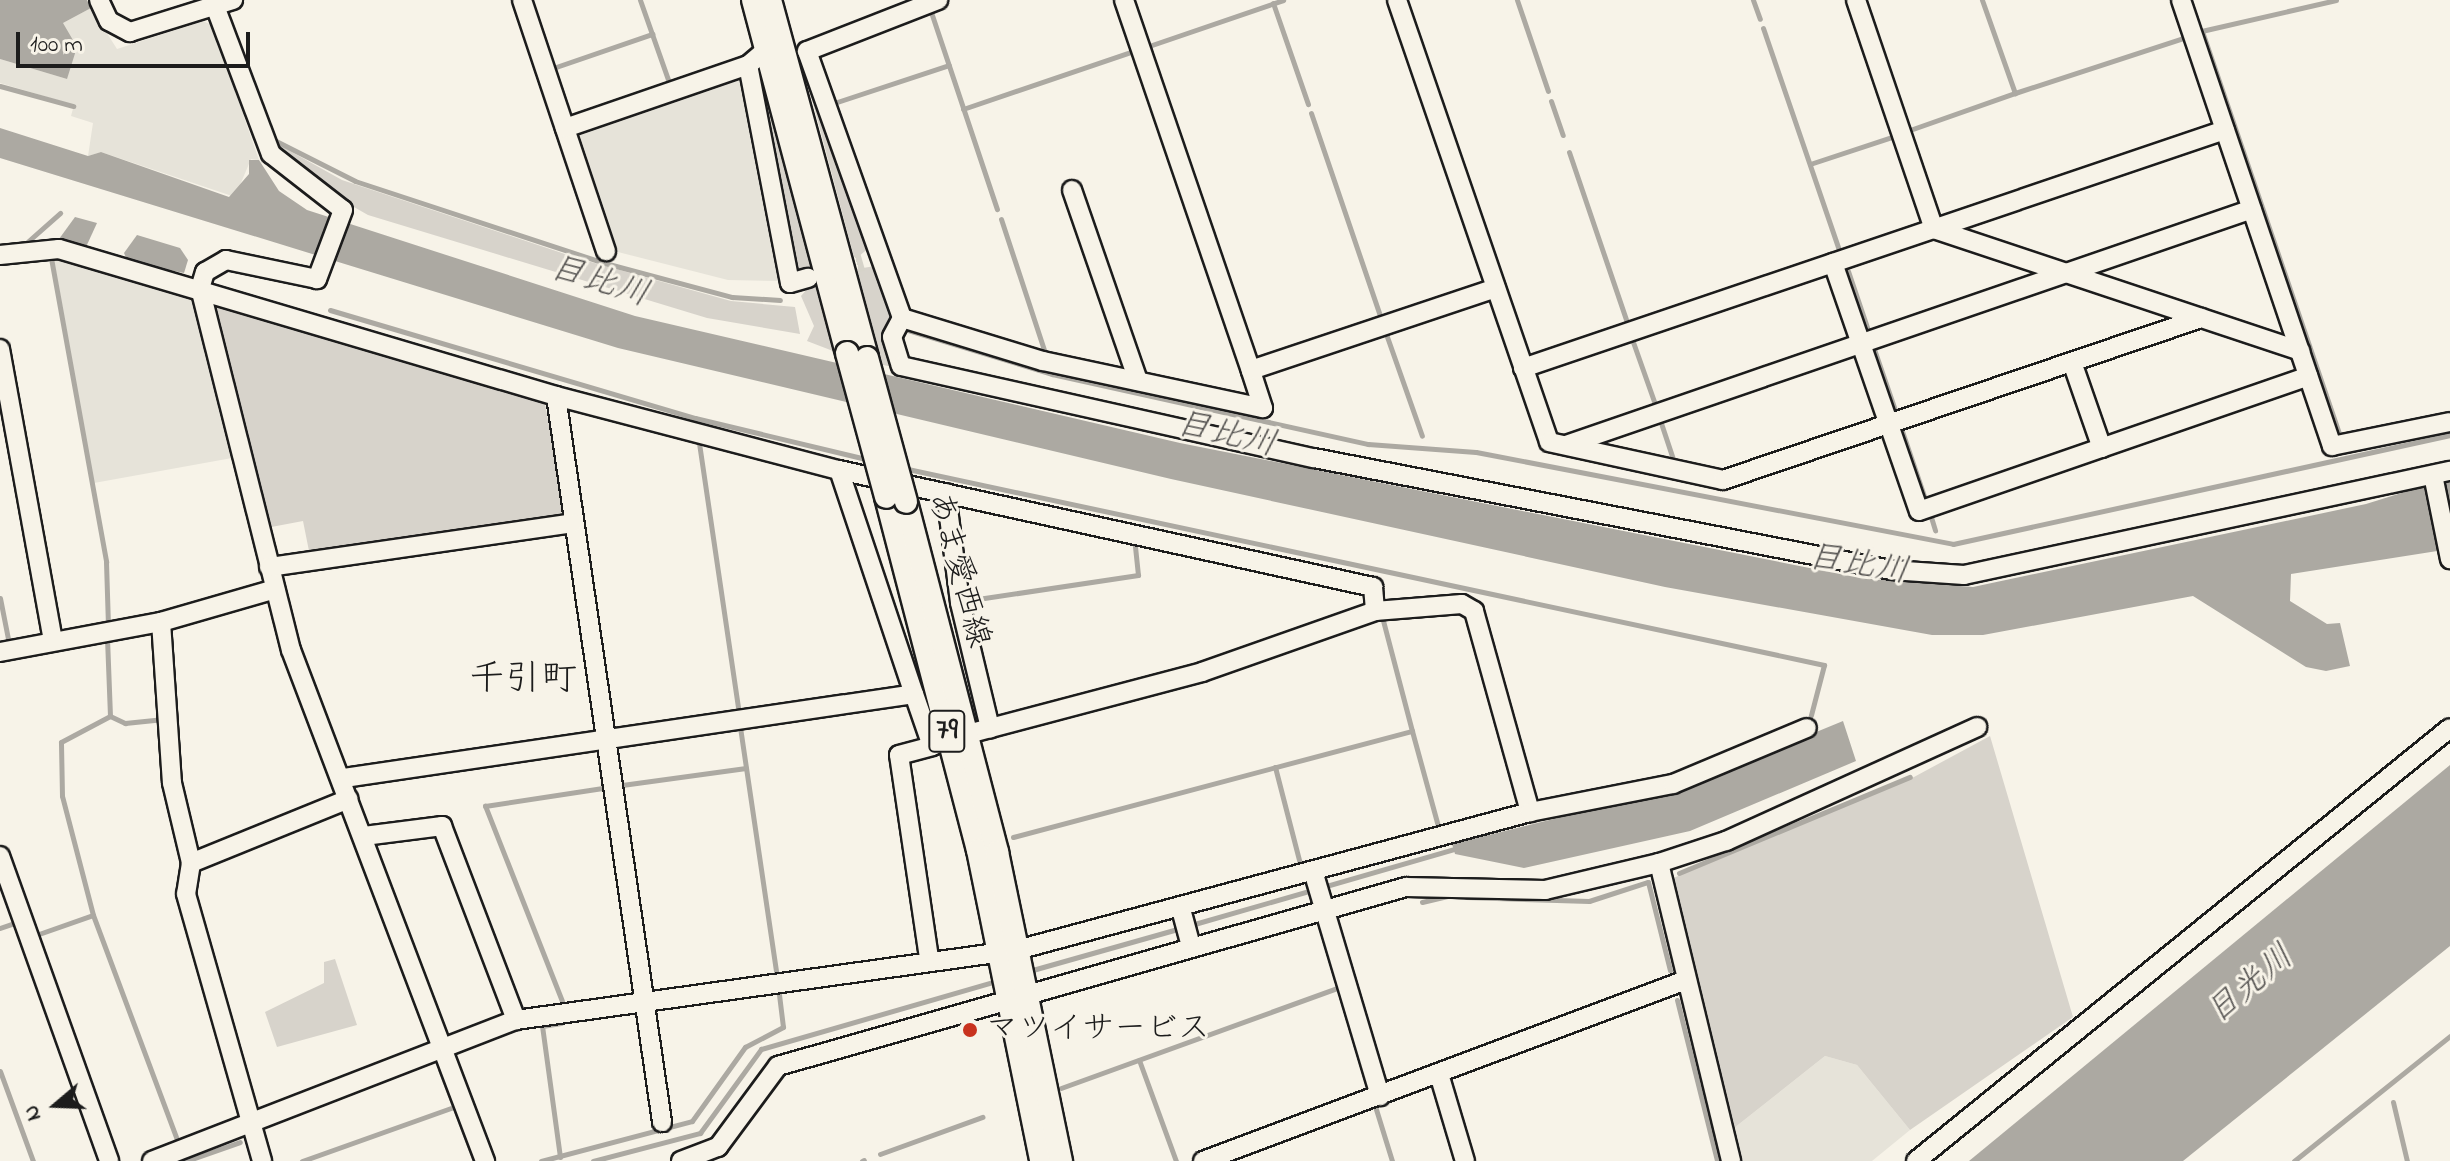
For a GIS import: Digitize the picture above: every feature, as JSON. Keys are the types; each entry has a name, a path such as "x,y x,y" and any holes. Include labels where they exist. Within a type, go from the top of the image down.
{"main road":[{"name":"あま愛西線","path":"753,0 774,47 960,737 1017,991 1061,1161"},
{"name":"あま愛西線","path":"770,0 774,47"},
{"name":"あま愛西線","path":"1017,991 1041,1161"}],"street":[{"path":"99,0 109,21 130,32 233,0"},
{"path":"522,0 606,251"},
{"path":"565,128 748,65 774,47 807,51 938,0"},
{"path":"807,51 870,259 902,318 1138,381 1263,408 1124,0"},
{"path":"1397,0 1549,442 1723,480 2201,318"},
{"path":"1856,0 1934,229"},
{"path":"2181,0 2332,446 2450,422"},
{"path":"215,6 257,131 288,172 342,213 317,279 226,260 205,272 200,288 291,650 344,778 349,799 485,1161"},
{"path":"748,65 790,283 808,278"},
{"path":"1523,368 2225,130"},
{"path":"1072,190 1138,381"},
{"path":"1564,446 2252,209"},
{"path":"1934,229 2300,351"},
{"path":"0,255 59,249 200,288 556,396 839,470 1373,587 1375,611"},
{"path":"1833,263 1919,511 2308,376"},
{"path":"1251,370 1496,288"},
{"path":"902,318 892,337 901,366 1314,458 1891,570 1998,572 2441,473 2449,556"},
{"path":"0,349 53,641"},
{"path":"2072,362 2102,448"},
{"path":"556,396 662,1122"},
{"path":"839,470 914,694 960,737"},
{"path":"946,493 960,603 960,737"},
{"path":"269,567 573,523"},
{"path":"0,652 161,622 275,589"},
{"path":"929,958 899,755 1202,672 1375,611 1462,604 1474,611 1530,812"},
{"path":"161,622 172,783 191,863 186,894 249,1125 262,1161"},
{"path":"344,778 914,694"},
{"path":"681,1161 718,1147 778,1066 1017,991 1191,946 1324,906 1424,884 1545,890 1659,863 1726,841 1977,727"},
{"path":"152,1161 516,1020 929,958 1010,958 1530,812 1673,784 1807,728"},
{"path":"1916,1161 2450,728"},
{"path":"191,863 349,799"},
{"path":"364,836 442,826 516,1020"},
{"path":"0,856 109,1161"},
{"path":"1659,863 1731,1161"},
{"path":"1314,875 1380,1096"},
{"path":"1181,909 1191,946"},
{"path":"1203,1161 1686,980"},
{"path":"1439,1074 1465,1161"}],"shaded area":[{"path":"91,8 117,49 203,21 212,25 259,160 251,159 235,197 101,152 88,156 93,123 71,116 74,105 0,83 0,59 67,79 63,23"},
{"path":"801,58 869,248 859,256 854,257"},
{"path":"743,74 778,281 728,280 614,251 571,133"},
{"path":"761,81 812,271 795,273"},
{"path":"272,141 342,180 580,259 731,301 795,307 800,334 707,318 368,215 308,181"},
{"path":"53,255 193,297 232,458 94,483"},
{"path":"875,266 890,312 898,368 883,365 857,269"},
{"path":"814,281 833,351 807,341 814,326 801,296"},
{"path":"223,301 544,399 566,514 310,556 303,521 266,528 213,312"},
{"path":"1990,736 2073,1017 1910,1130 1857,1065 1825,1056 1729,1132 1671,879 1914,777"},
{"path":"335,959 357,1025 277,1047 265,1012 324,983 324,962"},
{"path":"1825,1056 1857,1065 1910,1130 1872,1161 1737,1161 1729,1132"}],"water":[{"path":"0,0 87,0 91,8 63,23 77,47 67,79 0,59"},
{"path":"0,128 88,156 101,152 229,197 249,174 249,160 259,160 279,191 307,210 635,316 1180,443 1860,578 1973,587 2366,504 2450,478 2450,549 2291,574 2290,601 2327,624 2340,623 2350,666 2326,671 2306,667 2193,596 1983,635 1932,635 1665,587 1171,479 618,348 0,158"},
{"path":"75,217 97,223 86,247 59,239"},
{"path":"137,235 180,248 188,260 184,273 128,262 124,253"},
{"path":"1843,721 1856,761 1690,831 1524,868 1455,854 1452,844 1680,788"},
{"name":"日光川","path":"2450,765 2450,946 2183,1161 1969,1161"}],"waterway":[{"path":"640,0 670,85"},
{"path":"1146,47 1283,0"},
{"path":"1517,0 1548,91"},
{"path":"1753,0 1760,19"},
{"path":"1982,0 2015,93 2186,37"},
{"path":"2336,0 2202,31 2340,436"},
{"path":"1273,3 1308,104"},
{"path":"930,9 997,209"},
{"path":"1763,28 1839,250"},
{"path":"556,67 652,34"},
{"path":"963,109 1136,50"},
{"path":"831,104 949,65"},
{"path":"0,86 73,106"},
{"path":"1907,131 2015,93"},
{"path":"1551,101 1563,135"},
{"path":"1311,113 1381,319"},
{"path":"1810,164 1895,136"},
{"name":"目比川","path":"270,138 355,181 601,262 732,297 780,300"},
{"path":"1569,152 1627,322"},
{"path":"25,244 60,213"},
{"path":"1001,219 1045,353"},
{"path":"51,258 106,562 108,626"},
{"path":"1848,271 1868,330"},
{"path":"330,310 695,418 870,460"},
{"name":"目比川","path":"908,330 1052,374 1368,444 1476,452 1953,544 2450,435"},
{"path":"1385,331 1422,436"},
{"path":"1633,342 1655,404"},
{"path":"1874,349 1895,410"},
{"path":"1660,420 1673,459"},
{"path":"1902,431 1924,496"},
{"path":"699,443 739,714"},
{"path":"903,468 1824,665 1811,715"},
{"path":"1931,517 1935,530"},
{"path":"971,600 1138,575 1135,544"},
{"path":"0,598 9,644"},
{"path":"1013,837 1412,731 1382,617"},
{"path":"93,915 62,796 61,742 110,716 107,639"},
{"path":"110,716 125,723 164,719"},
{"path":"740,727 776,971"},
{"path":"1412,731 1438,826"},
{"path":"1275,767 1300,864"},
{"path":"622,785 746,768"},
{"path":"1679,873 1910,777"},
{"path":"562,1001 485,806 603,788"},
{"path":"1191,925 1458,848"},
{"path":"1466,897 1589,901 1648,882 1670,970"},
{"path":"1422,902 1448,896"},
{"path":"36,935 93,915 179,1145"},
{"path":"0,928 17,922"},
{"path":"1029,971 1181,928"},
{"path":"593,1161 700,1133 761,1049 1000,980"},
{"path":"1061,1088 1340,987"},
{"path":"541,1161 692,1121 745,1047 783,1027 779,992"},
{"path":"1677,1000 1717,1161"},
{"path":"560,1157 542,1026 561,1023"},
{"path":"2294,1161 2450,1036"},
{"path":"1139,1060 1176,1161"},
{"path":"440,1069 475,1161"},
{"path":"0,1071 33,1161"},
{"path":"2393,1102 2407,1161"},
{"path":"1375,1106 1392,1161"},
{"path":"302,1161 454,1107"},
{"path":"880,1154 982,1117"},
{"path":"186,1161 240,1142"}],"tunnel":[{"path":"831,271 863,262"}],"place":[{"name":"マツイサービス","path":"970,1030"}],"district":[{"name":"千引町","path":"523,681"}]}
